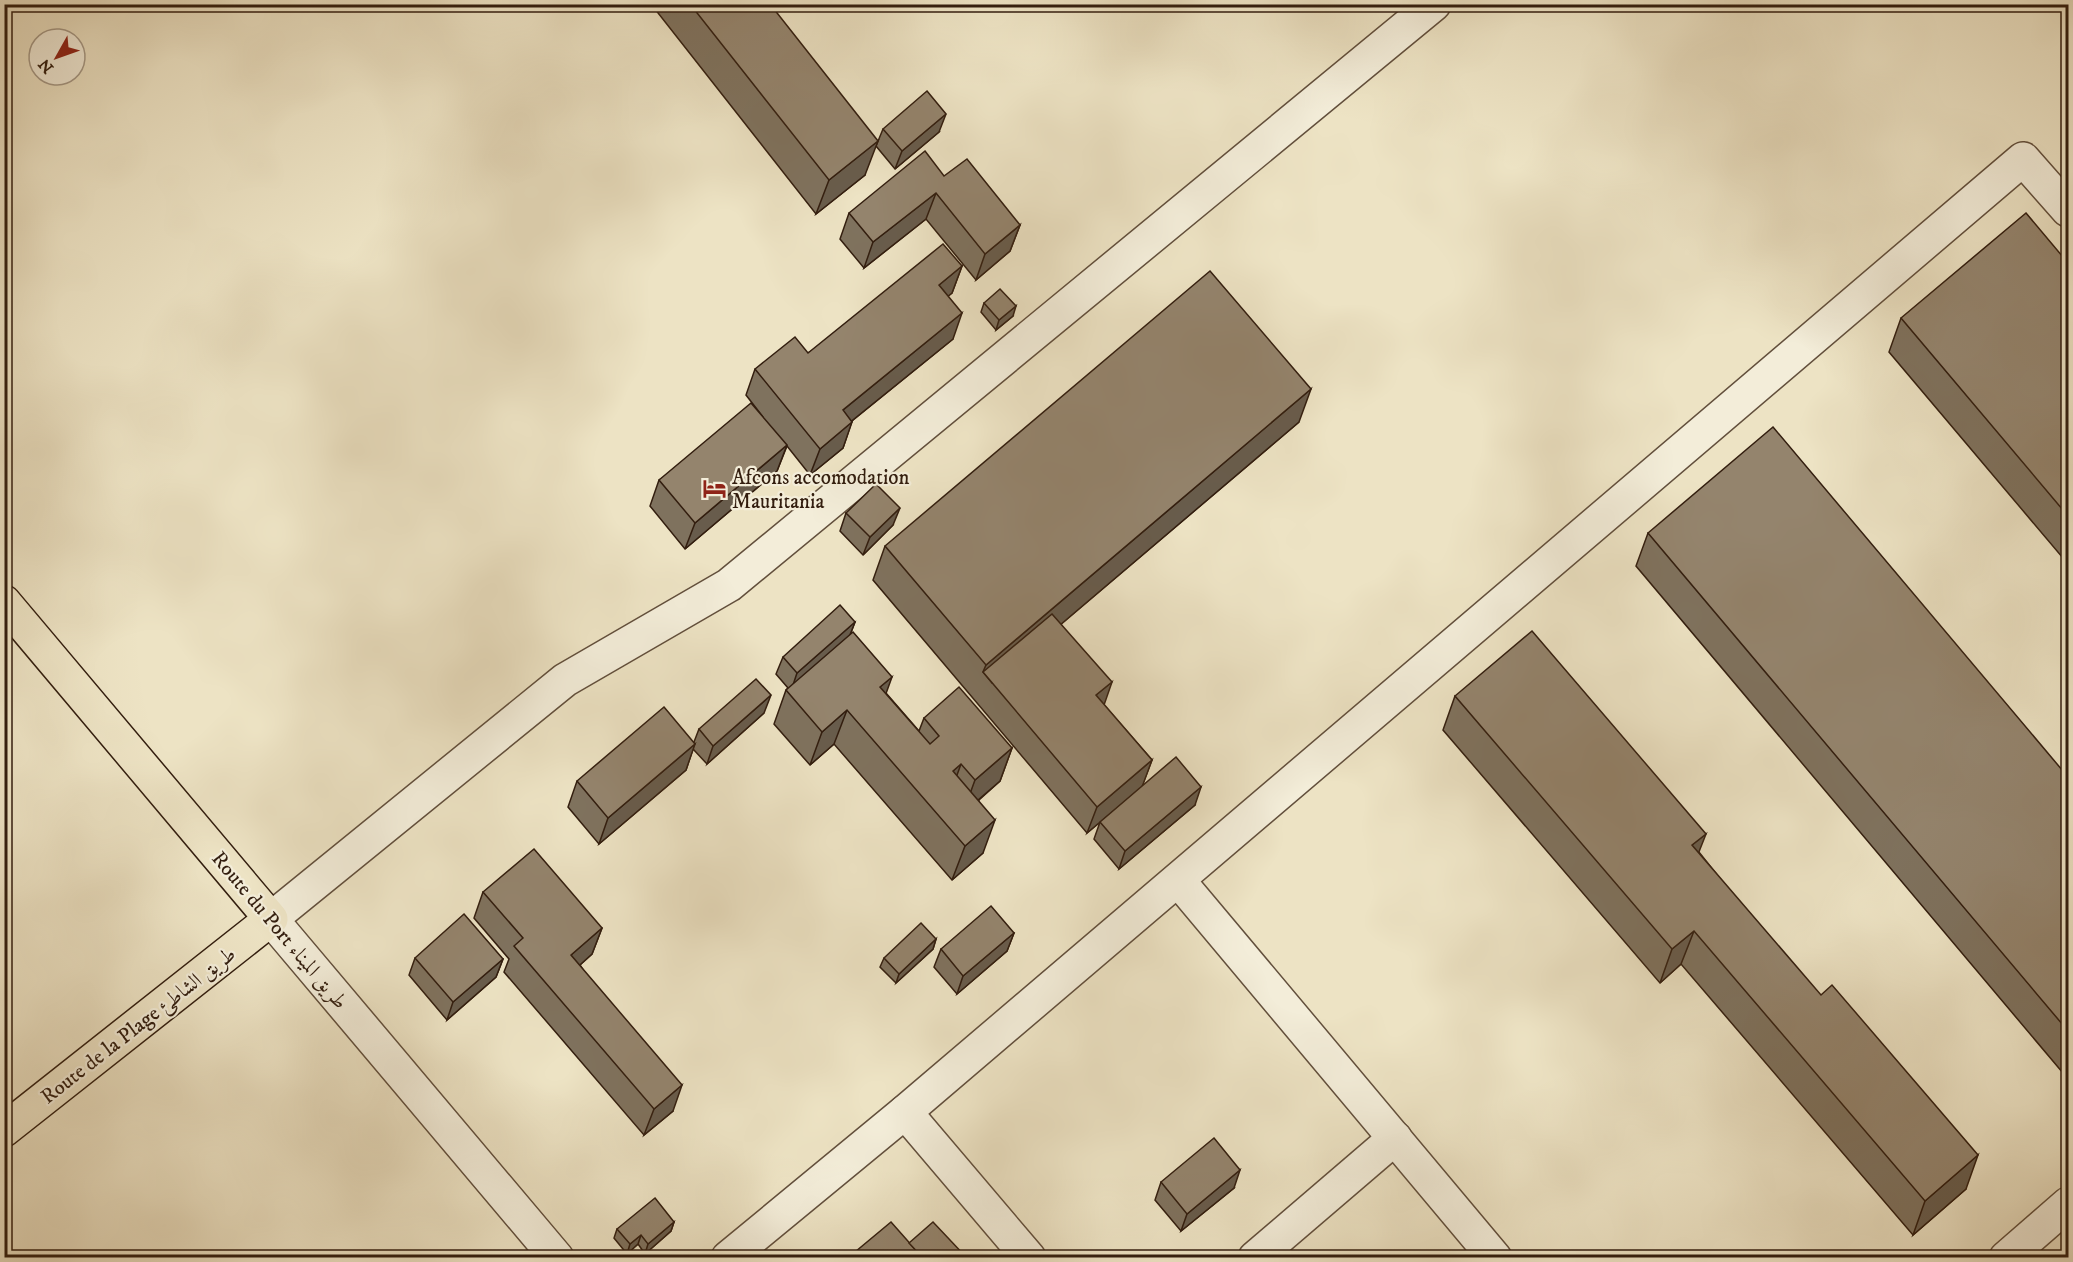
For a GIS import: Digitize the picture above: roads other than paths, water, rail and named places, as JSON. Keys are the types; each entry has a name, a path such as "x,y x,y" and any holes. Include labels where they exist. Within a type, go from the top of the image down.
{"main road":[{"name":"Route du Port طريق الميناء","path":"4,602 271,919"},
{"name":"Route de la Plage طريق الشاطئ","path":"4,1130 271,919"}],"street":[{"path":"271,919 565,681 729,585 1434,4"},
{"path":"728,1257 905,1112 2024,159 2068,210"},
{"path":"1178,880 1495,1257"},
{"name":"Route du Port طريق الميناء","path":"271,919 557,1257"},
{"path":"905,1112 1029,1257"},
{"path":"1255,1257 1395,1138"},
{"path":"2006,1257 2068,1204"}],"place":[{"name":"Afcons accomodation Mauritania","path":"714,489"}]}
